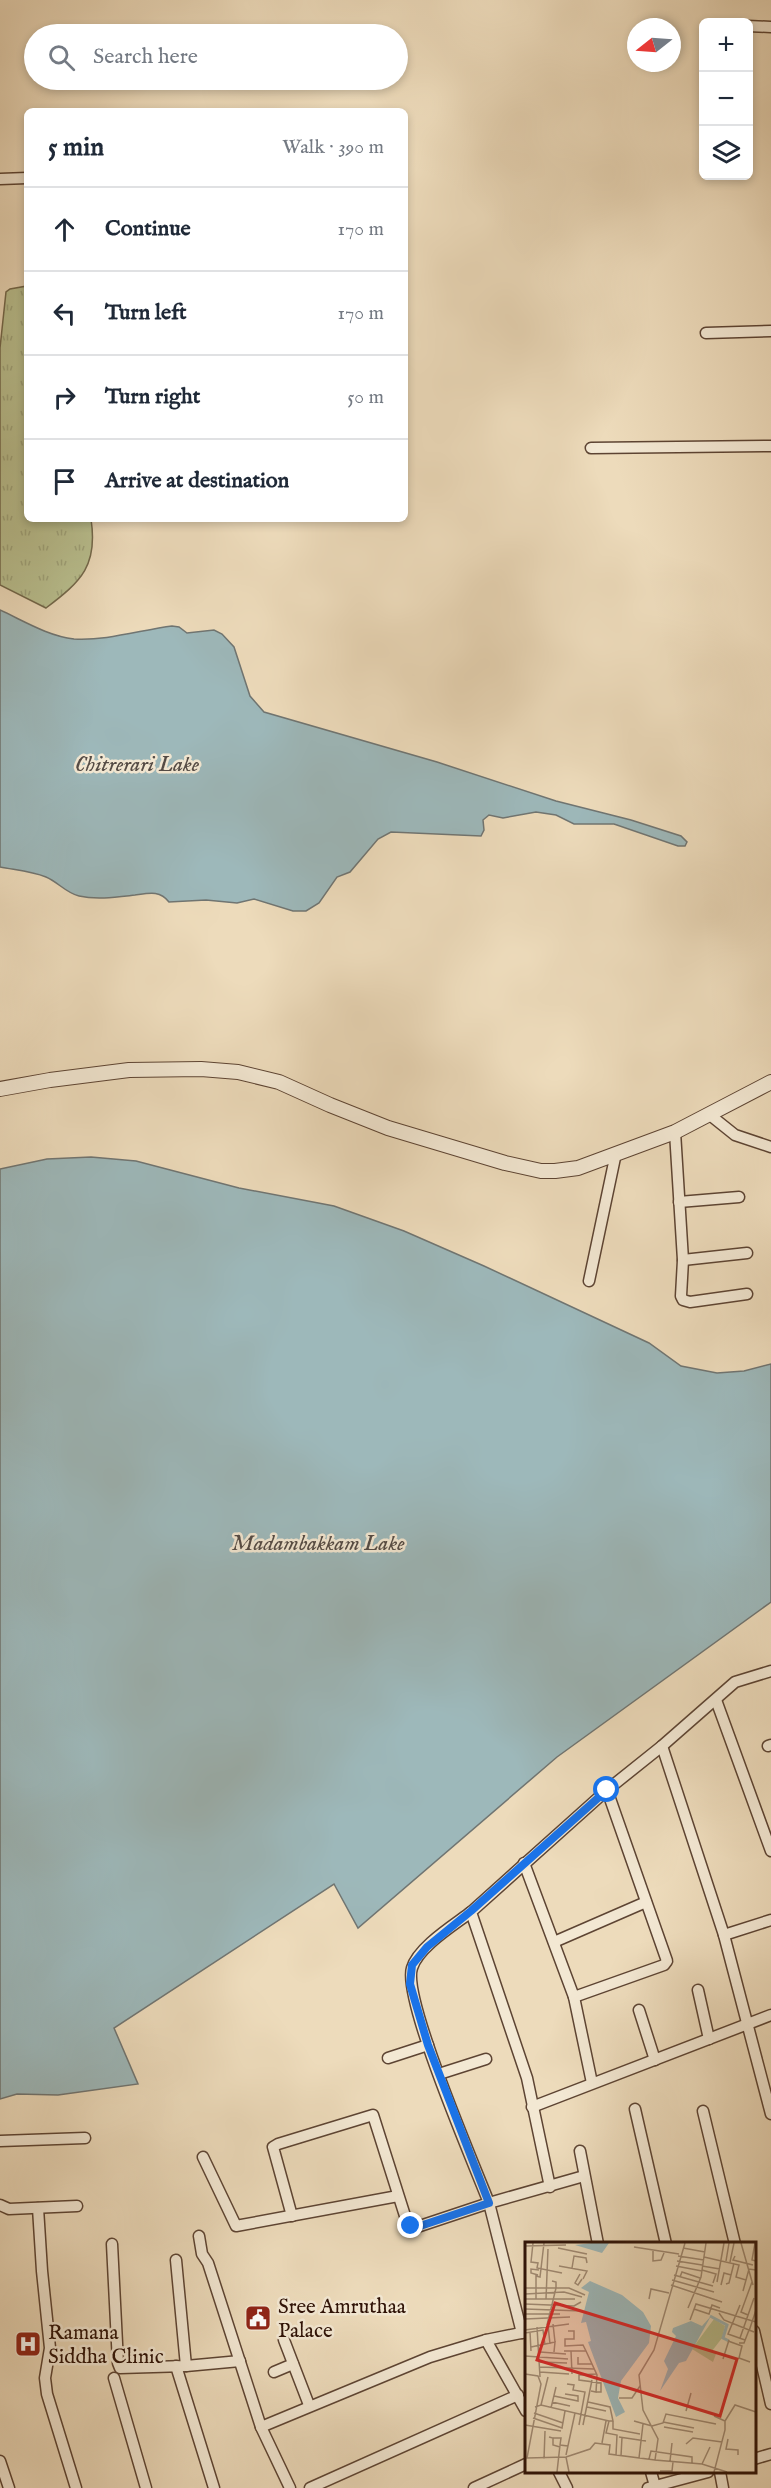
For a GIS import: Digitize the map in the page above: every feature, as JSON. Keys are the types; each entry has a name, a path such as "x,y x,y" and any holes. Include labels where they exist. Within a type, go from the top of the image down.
{"street":[{"path":"753,26 771,27"},
{"path":"0,179 24,178"},
{"path":"706,333 771,331"},
{"path":"591,448 771,446"},
{"path":"0,1089 129,1070 201,1069 238,1072 279,1082 330,1106 388,1128 505,1163 541,1171 567,1171 675,1132 771,1082"},
{"path":"710,1115 735,1135 771,1147"},
{"path":"675,1132 683,1260 681,1296 683,1300 690,1302 747,1294"},
{"path":"589,1281 616,1153"},
{"path":"679,1202 739,1197"},
{"path":"683,1260 747,1253"},
{"path":"261,2427 309,2405 430,2357 486,2340 524,2332 489,2203 428,2045 410,1984 412,1965 427,1947 735,1682 771,1671"},
{"path":"716,1700 771,1851"},
{"path":"662,1746 724,1935 771,2114"},
{"path":"574,1997 666,1963 667,1959 607,1790"},
{"path":"524,1863 574,1997 592,2083"},
{"path":"554,1942 646,1902"},
{"path":"471,1911 527,2078 550,2187"},
{"path":"724,1935 771,1920"},
{"path":"698,1990 709,2039"},
{"path":"639,2010 655,2060"},
{"path":"532,2107 771,2015"},
{"path":"388,2058 428,2045"},
{"path":"440,2074 486,2060"},
{"path":"635,2109 666,2242"},
{"path":"703,2111 735,2242"},
{"path":"292,2216 273,2147 373,2115 408,2224 417,2227 489,2203 584,2176"},
{"path":"0,2141 84,2138"},
{"path":"580,2151 598,2242"},
{"path":"203,2157 236,2226 398,2196"},
{"path":"0,2205 9,2210 77,2206"},
{"path":"38,2208 50,2348 45,2378 46,2386 76,2488"},
{"path":"199,2236 202,2254 208,2263 261,2427 290,2488"},
{"path":"112,2244 120,2368 240,2361"},
{"path":"176,2260 181,2366 214,2488"},
{"path":"284,2340 309,2405"},
{"path":"486,2340 525,2409"},
{"path":"756,2340 771,2404"},
{"path":"274,2372 293,2364"},
{"path":"114,2378 146,2488"},
{"path":"310,2488 518,2395"},
{"path":"756,2458 771,2454"},
{"path":"0,2461 9,2488"},
{"path":"474,2488 525,2464"},
{"path":"560,2473 567,2488"},
{"path":"651,2487 704,2473"},
{"path":"720,2473 723,2488"}],"green space":[{"path":"24,287 24,522 91,522 93,535 92,549 85,571 69,589 46,608 0,585 0,348 6,292"}],"water":[{"name":"Chitrerari Lake","path":"0,610 45,631 74,639 111,637 172,626 179,627 187,633 214,630 222,634 234,647 250,696 264,712 437,762 556,801 631,820 681,836 687,842 685,846 678,846 614,824 574,824 556,815 536,812 503,818 489,815 483,820 484,830 481,836 391,832 378,839 350,872 337,877 319,903 306,911 293,911 254,899 237,903 206,900 169,902 166,898 154,893 100,898 74,895 46,877 0,867"},
{"name":"Madambakkam Lake","path":"91,1157 136,1161 239,1188 334,1206 404,1231 484,1266 649,1343 681,1366 717,1373 744,1371 771,1364 771,1602 557,1757 358,1928 334,1884 114,2028 138,2084 58,2095 17,2094 0,2099 0,1169 47,1159"}],"place":[{"name":"Sree Amruthaa Palace","path":"258,2318"},
{"name":"Ramana Siddha Clinic","path":"28,2344"}],"route":[{"path":"411,2226 417,2227 489,2203 428,2045 410,1984 412,1965 427,1947 607,1790"}]}
